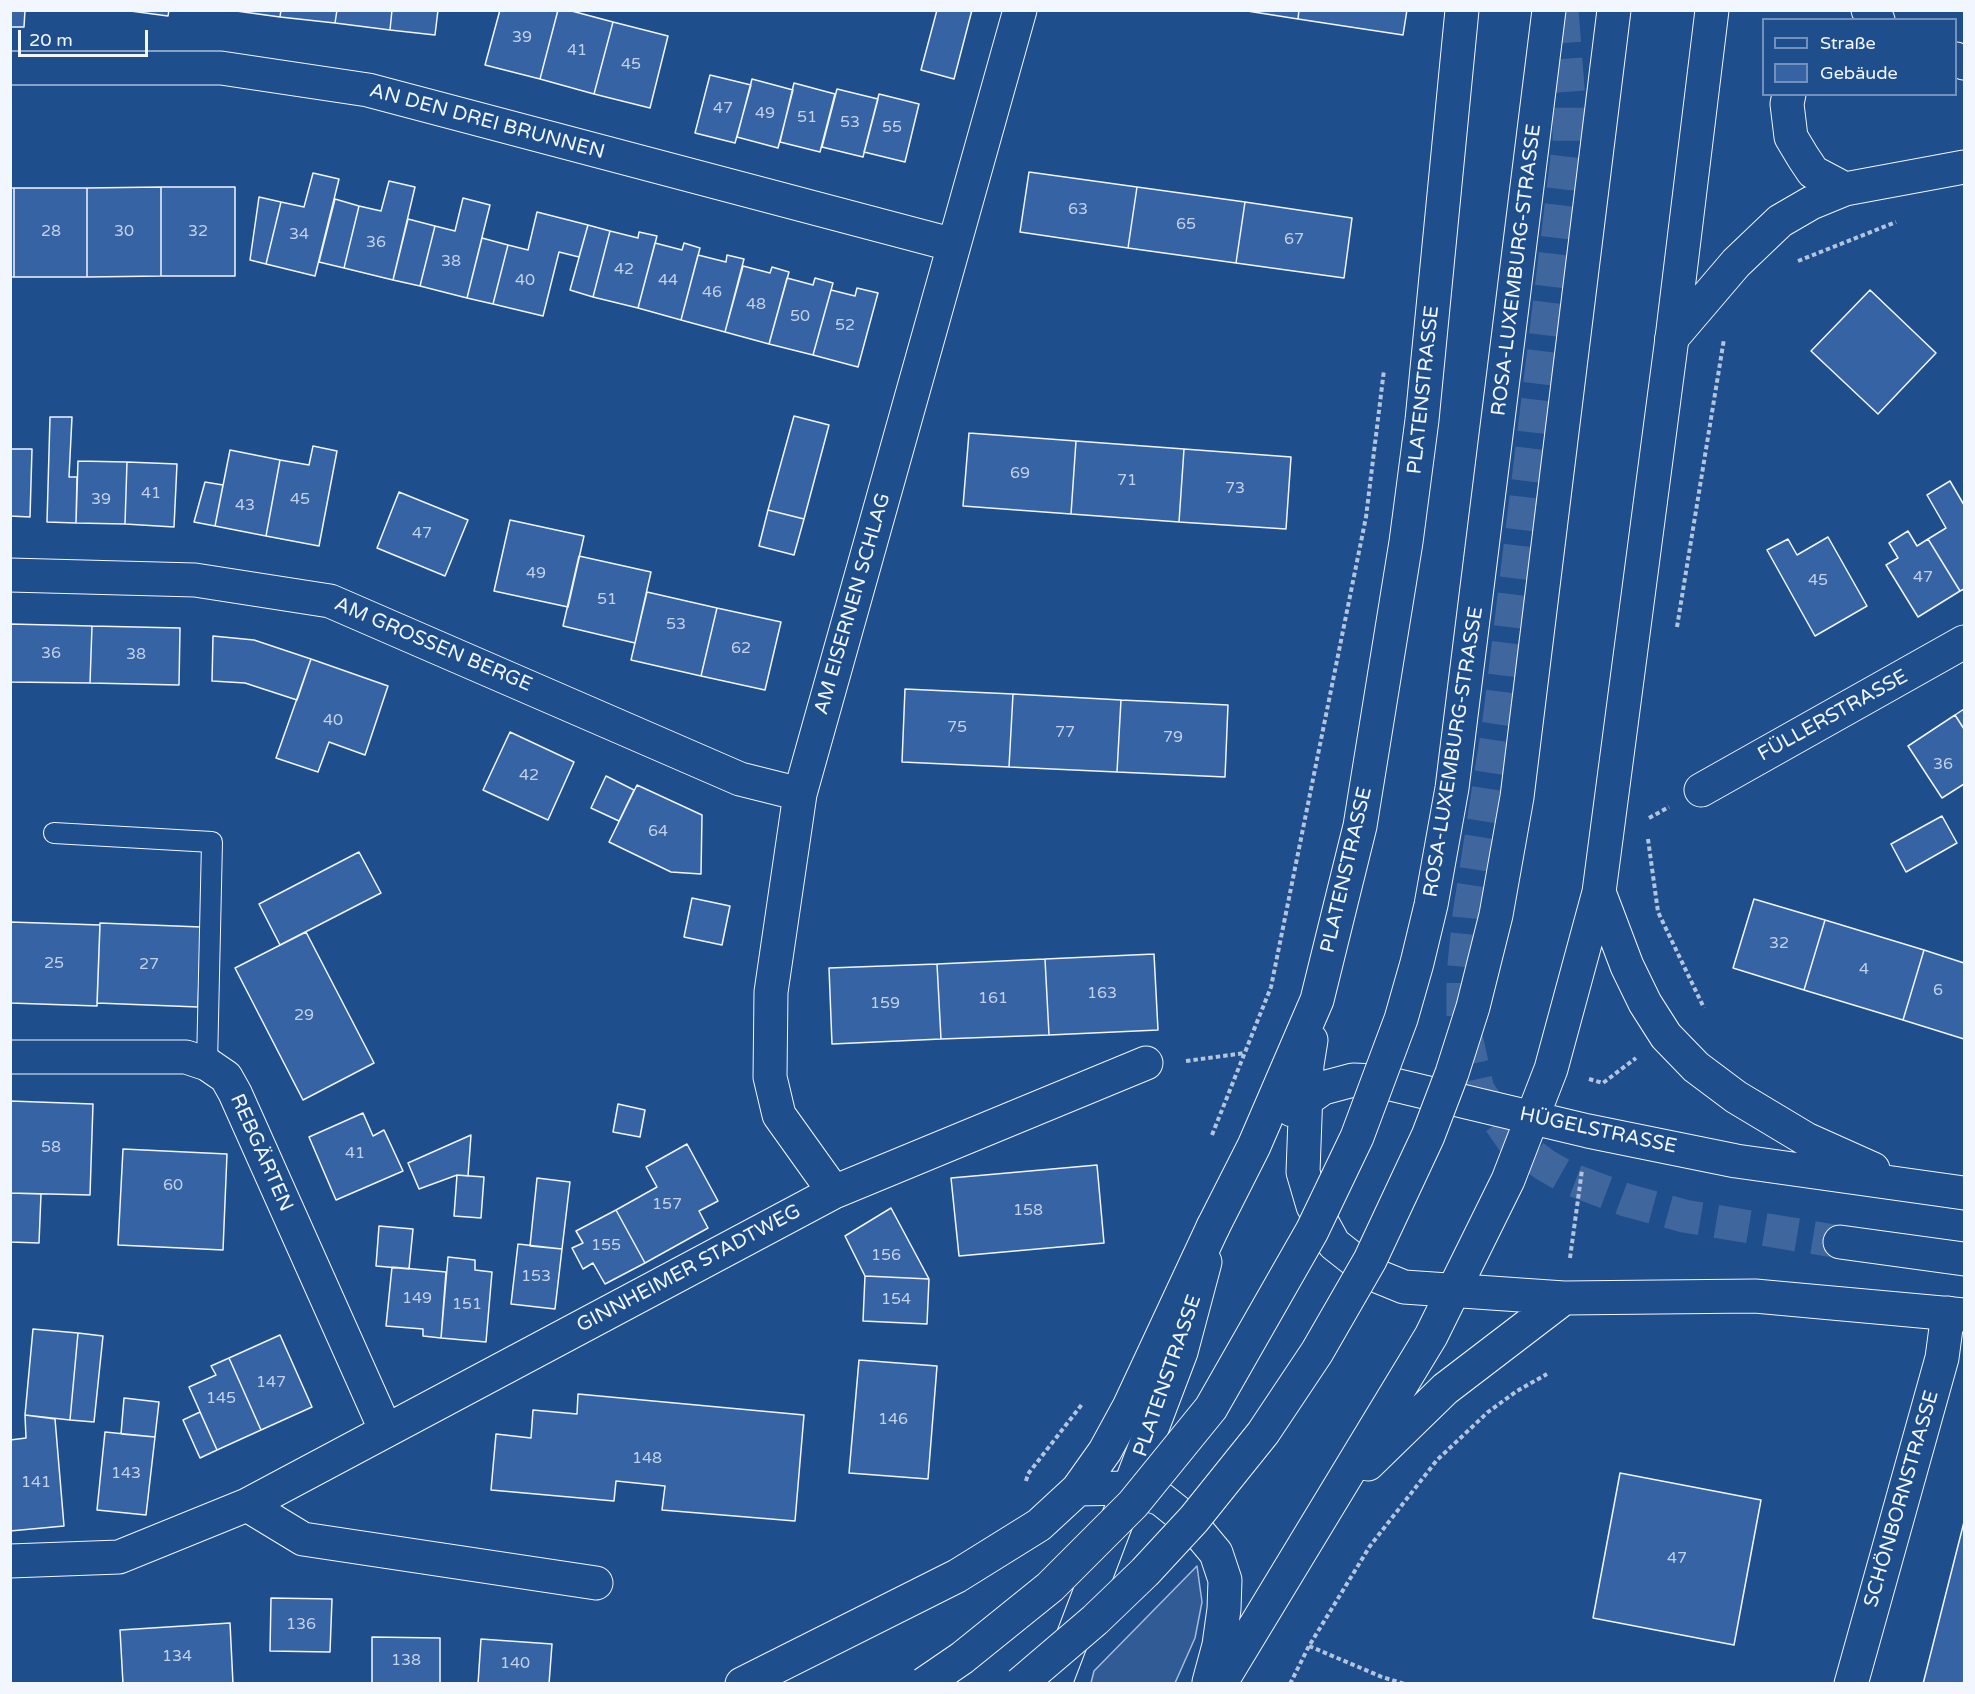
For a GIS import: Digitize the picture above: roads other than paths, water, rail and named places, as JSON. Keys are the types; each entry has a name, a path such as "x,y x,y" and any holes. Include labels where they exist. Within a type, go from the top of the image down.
{"main road":[{"name":"AM EISERNEN SCHLAG","path":"834,1192 779,1115 770,1077 771,992 800,794 1020,10"},
{"name":"PLATENSTRASSE","path":"1055,1683 1181,1352 1213,1227 1254,1146 1317,1000 1360,826 1406,542 1422,420 1462,10"},
{"name":"ROSA-LUXEMBURG-STRASSE","path":"924,1683 962,1658 1050,1587 1133,1504 1211,1408 1312,1231 1365,1116 1401,1019 1417,963 1431,905 1452,788 1549,10"},
{"path":"1020,1683 1095,1620 1144,1572 1194,1519 1263,1433 1317,1352 1370,1260 1428,1136 1452,1073 1473,1007 1493,926 1517,797 1614,10"},
{"path":"1220,1683 1335,1497 1456,1291 1508,1180 1551,1069 1599,892 1672,338 1712,10"},
{"name":"AN DEN DREI BRUNNEN","path":"10,68 221,68 368,90 954,245"},
{"path":"1789,96 1791,137 1803,157 1814,172 1845,189"},
{"path":"1672,338 1736,263 1780,222 1811,203 1845,189 1965,167"},
{"name":"AM GROSSEN BERGE","path":"10,574 195,580 330,601 740,779 800,794"},
{"name":"FÜLLERSTRASSE","path":"1701,790 1965,642"},
{"path":"1599,892 1627,966 1645,1003 1666,1036 1696,1067 1736,1097 1806,1139 1910,1185"},
{"path":"1317,1000 1306,1065 1303,1172 1313,1206 1334,1244 1372,1274 1404,1287 1456,1291 1564,1298 1755,1296 1956,1314"},
{"name":"REBGÄRTEN","path":"10,1057 186,1057 207,1064 226,1077 386,1431"},
{"name":"GINNHEIMER STADTWEG","path":"10,1561 119,1557 247,1505 834,1192 1146,1063"},
{"name":"HÜGELSTRASSE","path":"1254,1146 1274,1124 1323,1088 1353,1080 1378,1081 1533,1118 1736,1161 1965,1193"},
{"path":"742,1683 957,1576 1039,1525 1078,1490 1105,1451 1129,1407 1213,1227"},
{"path":"1840,1242 1965,1259"},
{"path":"1335,1497 1445,1389 1564,1298"},
{"name":"SCHÖNBORNSTRASSE","path":"1851,1683 1956,1314"},
{"path":"1078,1490 1128,1488 1161,1499 1191,1523 1216,1553 1225,1580 1224,1609 1219,1644 1208,1683"},
{"path":"247,1505 303,1539 596,1582"}],"lane":[{"path":"54,833 212,842 207,1064"}],"tunnel":[{"path":"1562,10 1569,101 1569,141 1499,721 1469,915 1463,975 1463,1023 1478,1090 1513,1141 1545,1165 1568,1178 1626,1200 1684,1216 1840,1242"}]}
